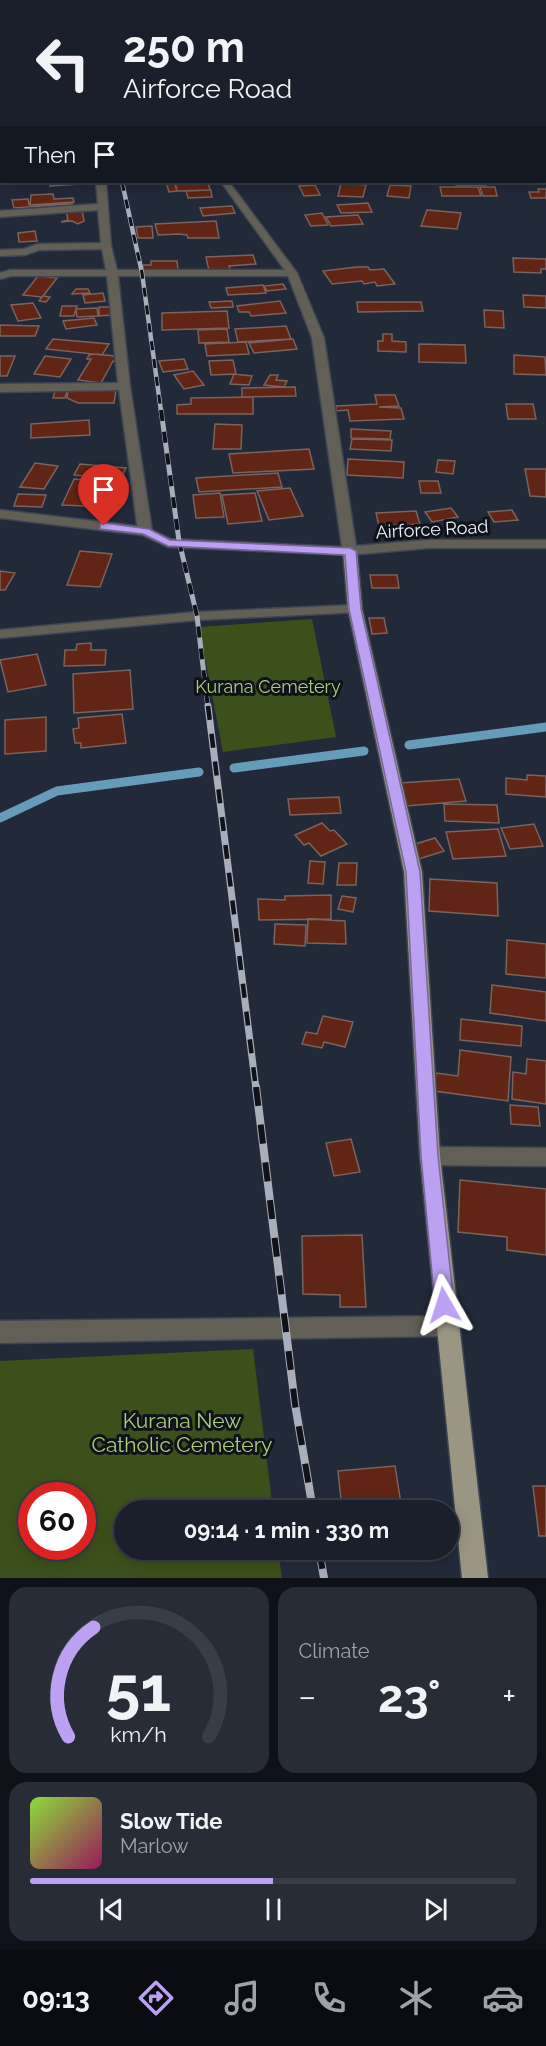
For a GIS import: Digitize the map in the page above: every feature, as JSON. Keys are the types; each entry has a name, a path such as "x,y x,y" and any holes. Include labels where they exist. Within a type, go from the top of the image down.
{"main road":[{"path":"350,551 355,609 413,872 430,1156 475,1578"}],"street":[{"path":"101,183 106,246 112,271 124,386 145,531"},
{"path":"226,183 292,273 318,338 350,551"},
{"path":"0,214 103,207"},
{"path":"0,253 25,252 38,247 106,246"},
{"path":"0,276 9,273 112,271 292,273"},
{"path":"0,388 124,386"},
{"name":"Airforce Road","path":"0,514 145,531 168,543 350,551 428,544 546,544"},
{"path":"0,634 197,616 355,609"},
{"path":"430,1156 546,1157"},
{"path":"0,1332 447,1326"}],"green space":[{"name":"Kurana Cemetery","path":"312,619 336,737 223,752 199,627"},
{"name":"Kurana New Catholic Cemetery","path":"253,1349 272,1500 114,1500 114,1560 279,1560 282,1578 0,1578 0,1361"}],"building":[{"path":"50,183 79,184 50,186"},
{"path":"166,183 174,183 177,191 169,192"},
{"path":"175,183 208,183 210,190 177,191"},
{"path":"341,183 366,185 363,197 338,196"},
{"path":"455,183 485,183 486,185 456,185"},
{"path":"315,185 320,195 304,196 299,186"},
{"path":"390,185 411,186 409,198 387,196"},
{"path":"440,187 478,187 481,196 442,196"},
{"path":"480,187 495,187 497,196 483,196"},
{"path":"538,189 546,189 546,198 531,198 529,192 539,192"},
{"path":"211,190 212,197 188,198 186,191"},
{"path":"53,194 54,199 73,198 74,202 30,205 31,195"},
{"path":"28,199 29,205 73,204 14,208 12,200"},
{"path":"368,203 372,212 341,213 337,205"},
{"path":"232,206 235,213 203,216 200,208"},
{"path":"82,210 84,221 78,224 72,221 61,222 68,220 66,211"},
{"path":"427,210 461,213 457,229 421,226"},
{"path":"322,213 328,225 311,226 305,215"},
{"path":"358,215 363,224 331,226 326,217"},
{"path":"216,221 219,238 188,238 187,235 179,234 158,235 155,224"},
{"path":"152,226 153,238 138,238 136,227"},
{"path":"35,231 37,241 19,242 18,233"},
{"path":"253,255 256,264 229,266 230,270 209,271 206,257"},
{"path":"513,258 546,259 546,269 541,269 541,273 514,272"},
{"path":"151,261 177,261 178,270 143,271 143,265 151,265"},
{"path":"368,267 370,270 384,269 395,284 377,286 375,282 364,284 362,281 332,284 323,271"},
{"path":"38,276 57,278 43,296 50,297 46,302 39,301 42,297 23,295"},
{"path":"283,284 286,289 267,291 264,286"},
{"path":"263,285 266,293 228,295 226,288"},
{"path":"76,289 88,289 90,293 72,294"},
{"path":"103,293 105,301 85,303 83,295"},
{"path":"523,295 546,296 546,308 524,307"},
{"path":"232,301 233,307 211,308 209,302"},
{"path":"280,301 286,313 251,316 249,312 239,312 237,306"},
{"path":"357,302 421,302 423,311 358,312"},
{"path":"33,303 41,318 18,321 11,305"},
{"path":"62,306 77,306 74,316 60,316"},
{"path":"99,307 112,307 112,315 99,316"},
{"path":"97,308 98,316 77,317 76,309"},
{"path":"484,310 503,311 504,328 485,327"},
{"path":"227,311 229,328 162,330 162,313"},
{"path":"94,318 97,325 66,329 63,321"},
{"path":"0,325 39,326 35,336 0,336"},
{"path":"286,326 291,339 238,342 235,329"},
{"path":"227,329 229,342 199,343 198,330"},
{"path":"383,334 392,334 392,341 406,342 406,352 378,351 378,341 383,341"},
{"path":"53,339 109,344 102,355 46,349"},
{"path":"293,339 297,349 254,353 249,343"},
{"path":"246,342 249,354 207,356 205,344"},
{"path":"419,344 465,345 466,363 419,362"},
{"path":"89,355 116,356 118,362 113,361 101,383 78,380 91,359 87,359"},
{"path":"514,355 545,357 546,375 514,374"},
{"path":"0,356 15,356 7,376 0,376"},
{"path":"45,356 71,359 60,377 34,374"},
{"path":"184,359 188,369 163,372 159,361"},
{"path":"233,360 236,374 211,375 209,361"},
{"path":"193,371 204,385 184,389 174,375"},
{"path":"234,374 252,376 249,385 230,384"},
{"path":"270,375 278,375 276,380 287,381 284,387 264,385"},
{"path":"295,387 296,396 242,397 242,388"},
{"path":"68,390 116,390 114,403 78,403 67,398"},
{"path":"55,391 67,391 65,398 53,398"},
{"path":"375,395 395,395 399,406 379,407 401,408 404,419 350,421 348,410 336,411 336,406 377,404"},
{"path":"253,397 253,414 177,414 177,405 191,404 191,398"},
{"path":"506,404 533,404 536,419 508,419"},
{"path":"89,420 90,435 31,438 31,424"},
{"path":"215,424 242,425 241,449 213,449"},
{"path":"351,429 391,431 390,439 351,438"},
{"path":"352,439 392,440 391,451 350,449"},
{"path":"309,449 314,469 233,473 229,454"},
{"path":"348,459 404,462 403,478 347,475"},
{"path":"438,460 455,461 453,474 436,472"},
{"path":"35,463 58,466 44,489 20,487"},
{"path":"80,464 126,468 120,480 74,475"},
{"path":"525,469 546,469 546,497 530,496"},
{"path":"278,473 282,487 199,492 196,478"},
{"path":"74,479 96,481 85,506 62,505"},
{"path":"419,481 438,481 441,493 421,493"},
{"path":"104,483 128,484 121,506 97,504"},
{"path":"290,488 303,516 269,520 257,491"},
{"path":"220,493 224,517 196,518 193,495"},
{"path":"255,493 262,521 228,524 222,495"},
{"path":"18,494 46,495 42,507 14,506"},
{"path":"451,508 458,517 432,522 425,512"},
{"path":"512,510 518,520 494,522 488,512"},
{"path":"416,511 420,524 379,526 376,513"},
{"path":"80,551 112,554 100,587 67,585"},
{"path":"0,571 15,573 5,590 0,590"},
{"path":"370,575 397,575 399,588 372,588"},
{"path":"369,618 384,618 387,633 372,634"},
{"path":"91,643 91,650 106,650 105,665 64,666 65,650 76,650 77,644"},
{"path":"37,654 46,685 8,692 0,660"},
{"path":"130,670 133,709 74,713 73,674"},
{"path":"122,714 126,743 81,748 81,743 75,743 73,729 79,728 78,718"},
{"path":"46,717 46,751 5,754 5,720"},
{"path":"527,775 546,776 546,797 506,794 506,778 527,780"},
{"path":"459,779 466,801 406,806 400,783"},
{"path":"339,797 341,813 290,815 288,799"},
{"path":"444,804 497,805 499,823 445,821"},
{"path":"322,823 330,831 334,830 347,844 321,856 309,843 304,845 295,835"},
{"path":"534,824 543,846 510,849 501,828"},
{"path":"498,829 506,856 453,859 446,832"},
{"path":"435,838 444,851 419,859 409,846"},
{"path":"310,861 325,862 323,884 308,883"},
{"path":"339,863 357,863 356,885 337,885"},
{"path":"430,879 497,883 498,916 429,911"},
{"path":"331,895 331,919 259,920 258,899 285,900 285,896"},
{"path":"342,896 356,898 353,912 338,909"},
{"path":"308,919 345,921 346,944 307,943"},
{"path":"275,924 306,925 305,946 274,944"},
{"path":"507,940 546,944 546,978 506,974"},
{"path":"492,985 546,992 546,1021 490,1013"},
{"path":"323,1016 353,1022 345,1047 324,1042 322,1048 302,1044 306,1032 317,1034"},
{"path":"461,1019 522,1026 521,1046 460,1040"},
{"path":"460,1050 511,1057 508,1101 434,1091 436,1073 458,1076"},
{"path":"527,1059 546,1061 546,1104 512,1099 513,1072 526,1074"},
{"path":"510,1105 538,1107 540,1126 511,1124"},
{"path":"351,1139 360,1172 334,1176 326,1143"},
{"path":"460,1180 546,1189 546,1255 507,1250 507,1237 458,1232"},
{"path":"362,1235 366,1307 340,1307 340,1295 303,1294 302,1236"},
{"path":"395,1466 400,1500 341,1500 338,1471"},
{"path":"533,1486 546,1486 546,1536 539,1536"}],"waterway":[{"path":"409,745 546,727"},
{"path":"234,768 364,751"},
{"path":"0,818 57,791 199,772"}],"railway":[{"path":"122,183 142,273 161,411"},
{"path":"161,410 179,541 197,616 208,708"},
{"path":"208,706 256,1089"},
{"path":"256,1087 295,1404 311,1500"},
{"path":"321,1560 324,1578"}],"route":[{"path":"104,526 145,531 168,543 350,551 355,609 413,872 430,1156 444,1305"}]}
